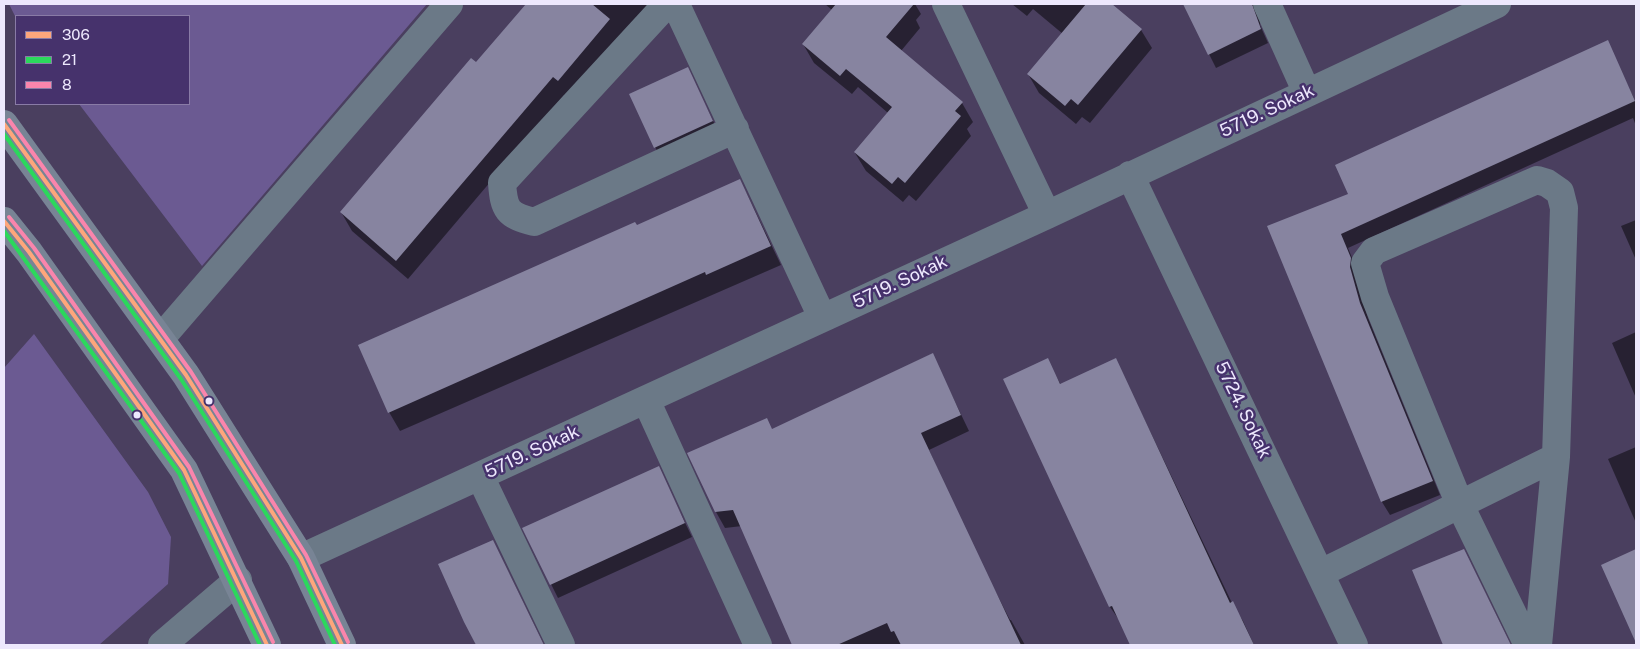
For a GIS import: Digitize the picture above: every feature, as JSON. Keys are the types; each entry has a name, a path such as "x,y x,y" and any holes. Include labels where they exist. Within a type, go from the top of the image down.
{"main road":[{"path":"4,124 161,338 301,558 342,645"},
{"path":"4,221 29,252 184,470 238,580 267,645"}],"street":[{"path":"161,338 449,4"},
{"path":"946,4 1047,214"},
{"path":"1267,4 1307,92"},
{"name":"5719. Sokak","path":"301,558 646,400 1498,4"},
{"path":"735,129 534,222 517,218 508,211 504,200 502,182 665,6 678,9 735,129 822,317"},
{"name":"5724. Sokak","path":"1130,175 1354,645"},
{"path":"1528,645 1460,505 1375,297 1365,263 1374,252 1537,180 1548,183 1560,192 1564,208 1556,457 1538,645"},
{"path":"646,400 758,645"},
{"path":"1321,573 1556,457"},
{"path":"480,476 560,645"},
{"path":"162,645 238,580"}],"shaded area":[{"path":"9,4 427,4 202,266 80,105 190,105 190,15 15,16"},
{"path":"34,334 148,492 171,537 168,584 99,645 4,645 4,368"}],"building":[{"path":"526,4 592,4 610,19 558,81 553,77 396,261 340,212 471,58 476,62"},
{"path":"836,4 914,4 886,37 963,102 955,111 961,116 905,183 898,177 892,184 854,152 892,107 846,69 840,76 802,44"},
{"path":"1086,4 1112,4 1142,29 1078,105 1071,99 1065,106 1027,74"},
{"path":"1183,4 1252,4 1261,29 1208,55"},
{"path":"1608,40 1635,101 1341,234 1351,258 1350,267 1360,303 1433,481 1381,502 1267,226 1348,194 1335,165"},
{"path":"688,67 713,121 654,148 629,94"},
{"path":"740,179 771,246 706,275 705,272 388,413 358,345 635,222 637,225"},
{"path":"933,353 961,415 921,433 1021,645 901,645 894,631 891,632 887,623 837,645 792,645 733,510 715,512 687,453 767,418 772,429"},
{"path":"1048,358 1060,384 1116,358 1230,603 1233,601 1254,645 1130,645 1112,606 1109,607 1003,379"},
{"path":"659,466 685,523 550,585 522,528"},
{"path":"493,540 544,645 476,645 464,622 438,564"},
{"path":"1464,549 1511,645 1443,645 1412,570"},
{"path":"1636,549 1636,643 1601,565"}],"transit line":[{"name":"8","path":"9,120 191,372 306,555 348,642"},
{"name":"306","path":"4,124 186,375 301,558 342,645"},
{"name":"21","path":"4,134 181,379 296,561 335,645"},
{"name":"8","path":"9,217 34,248 189,467 273,642"},
{"name":"306","path":"4,221 29,252 184,470 267,645"},
{"name":"21","path":"4,231 179,473 260,645"}]}
